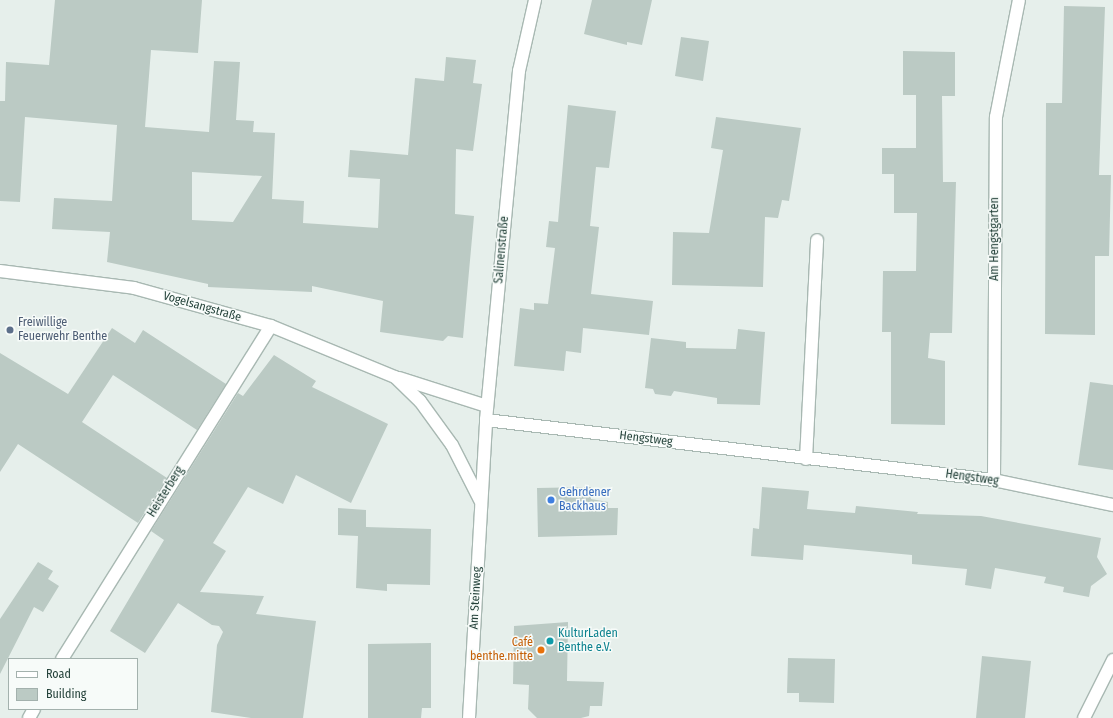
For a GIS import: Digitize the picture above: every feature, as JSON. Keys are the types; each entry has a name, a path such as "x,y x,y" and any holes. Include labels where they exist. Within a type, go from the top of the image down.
{"street":[{"name":"Salinenstraße","path":"481,501 487,406 519,71 535,0"},
{"name":"Am Hengstgarten","path":"994,480 996,117 1019,0"},
{"path":"806,459 817,240"},
{"name":"Vogelsangstraße","path":"0,271 134,288 271,326 395,377 487,406"},
{"name":"Heisterberg","path":"63,658 271,326"},
{"name":"Vogelsangstraße","path":"395,377 420,401 452,445 481,501"},
{"name":"Hengstweg","path":"486,420 994,480 1113,505"},
{"name":"Am Steinweg","path":"469,718 481,501"},
{"path":"1084,718 1113,660"}],"building":[{"path":"55,0 202,0 198,53 151,50 145,127 209,132 214,61 240,62 236,120 254,121 253,132 275,133 272,199 304,201 303,223 378,228 380,179 348,177 350,150 408,155 415,78 444,81 446,57 476,60 473,83 482,84 473,151 456,149 455,214 474,216 463,338 448,336 443,341 380,332 383,301 312,286 312,292 208,287 208,284 107,262 110,232 52,229 54,198 112,201 117,125 25,117 20,202 0,201 0,101 5,101 6,62 49,65","holes":["192,172 262,176 233,222 192,220"]},
{"path":"592,0 652,0 642,45 627,42 627,45 584,34"},
{"path":"1064,6 1105,7 1099,175 1111,175 1109,256 1095,256 1095,335 1045,334 1046,103 1062,103"},
{"path":"681,37 709,41 703,81 675,76"},
{"path":"903,51 955,52 955,96 942,96 943,182 956,182 952,333 930,333 928,358 945,361 945,425 891,424 891,332 882,332 883,271 916,271 917,213 894,213 894,174 882,174 882,148 916,148 916,95 903,95"},
{"path":"568,105 616,111 609,168 596,167 590,226 599,227 591,294 653,301 649,335 583,328 581,353 566,351 564,371 514,366 520,308 534,310 534,303 548,304 555,248 546,247 549,221 558,222"},
{"path":"716,117 801,128 789,201 782,200 778,218 765,217 763,287 672,285 673,232 709,233 723,150 711,148"},
{"path":"112,328 135,343 143,330 226,384 197,430 113,375 82,422 167,478 138,523 18,444 0,472 0,353 68,394"},
{"path":"738,329 765,332 760,405 717,404 717,398 674,391 671,396 655,394 653,389 645,388 651,338 686,342 686,348 736,349"},
{"path":"274,355 316,381 312,387 388,424 351,503 296,475 283,504 248,487 213,543 226,551 200,592 264,596 256,614 316,621 303,718 251,718 211,712 217,645 223,632 219,626 212,625 178,603 145,653 110,631 164,540 151,531 238,393 243,396"},
{"path":"1090,382 1113,385 1113,470 1078,465"},
{"path":"591,487 591,499 608,502 608,508 618,508 617,535 538,537 537,488"},
{"path":"762,487 809,491 807,509 855,513 856,506 918,512 917,514 981,516 1101,538 1097,557 1107,574 1091,586 1089,597 1063,592 1064,587 1044,583 1046,577 995,568 991,589 965,585 967,569 912,564 912,555 804,545 803,560 751,556 753,528 759,529"},
{"path":"338,508 366,510 366,527 431,529 430,585 387,584 387,591 356,588 358,536 338,535"},
{"path":"38,562 53,571 48,579 59,586 43,612 34,607 0,674 0,619"},
{"path":"568,622 567,681 604,682 602,706 590,706 589,716 581,718 537,718 528,709 529,685 513,684 514,626"},
{"path":"431,643 431,708 422,708 421,718 368,718 368,644"},
{"path":"982,656 1031,661 1025,718 976,718"},
{"path":"788,658 835,659 834,703 799,702 799,693 787,693"}],"place":[{"name":"Freiwillige Feuerwehr Benthe","path":"10,330"},
{"name":"Gehrdener Backhaus","path":"551,500"},
{"name":"KulturLaden Benthe e.V.","path":"550,641"},
{"name":"Café benthe.mitte","path":"541,650"}]}
